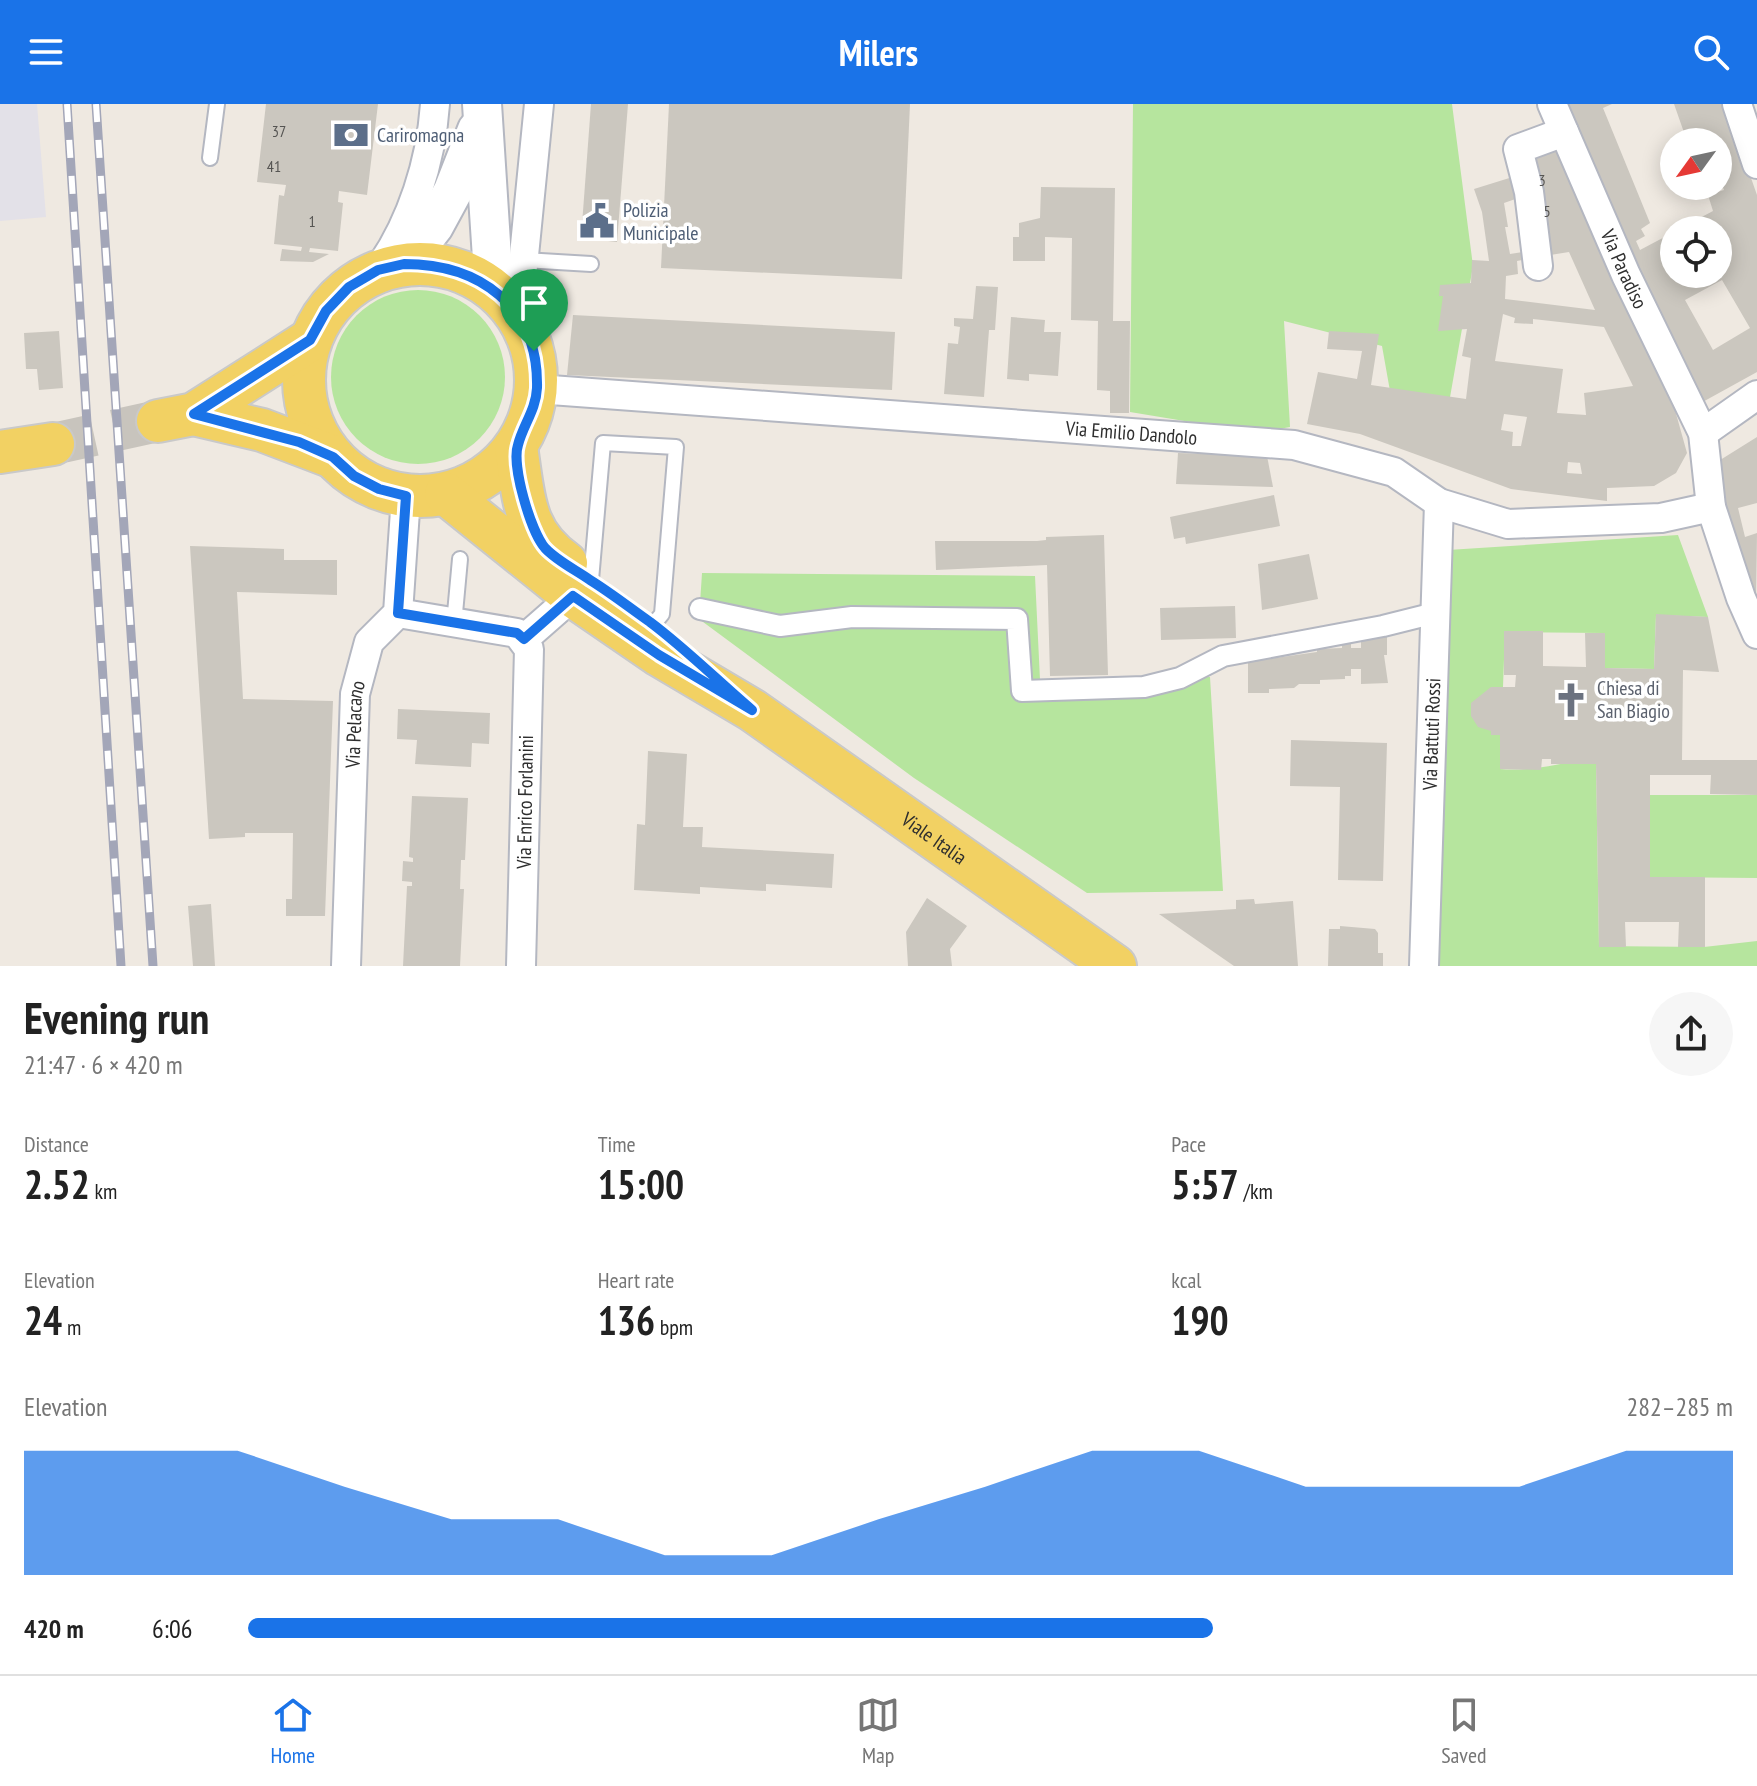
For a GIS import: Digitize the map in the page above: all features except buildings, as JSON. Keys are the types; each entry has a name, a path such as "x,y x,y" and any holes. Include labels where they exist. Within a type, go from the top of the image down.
{"main road":[{"path":"391,267 436,264 467,272 506,303 534,351 537,389 530,419 516,447 497,468 474,484 426,495 379,489 354,476 333,457 315,431 306,402 304,371 310,340 326,311 349,287 391,267 434,226 453,191 482,112"},
{"path":"482,112 506,303"},
{"path":"310,340 176,418 299,442 333,457"},
{"path":"0,452 53,444"},
{"name":"Viale Italia","path":"516,447 527,520 546,549 582,588"},
{"name":"Viale Italia","path":"426,495 582,588 1115,966"}],"street":[{"path":"391,267 394,248 431,151 435,104"},
{"path":"506,303 524,260 539,104"},
{"name":"Via Paradiso","path":"1552,104 1626,275 1703,433 1711,507 1741,598 1757,634"},
{"path":"1737,104 1757,164"},
{"path":"1538,266 1529,192 1518,149 1564,132"},
{"name":"Via Emilio Dandolo","path":"537,389 1294,445 1394,472 1439,503 1508,524 1661,518 1711,507"},
{"path":"1703,433 1757,395"},
{"path":"426,495 398,613 517,633 524,639 582,588"},
{"name":"Via Battuti Rossi","path":"1424,966 1439,503"},
{"path":"700,609 780,626 852,617 1017,619 1022,691 1144,687 1180,678 1223,656 1383,626 1435,613"},
{"name":"Via Pelacano","path":"346,966 355,694 369,642 398,613"},
{"name":"Via Enrico Forlanini","path":"521,966 529,649 524,639"}],"lane":[{"path":"210,158 217,104"},
{"path":"524,260 591,264"},
{"path":"582,588 603,443 676,447 662,614 646,633"},
{"path":"454,624 460,559"}],"shaded area":[{"path":"0,104 37,104 46,217 0,221"}],"green space":[{"path":"1133,104 1452,104 1473,266 1449,403 1390,391 1382,346 1284,321 1290,427 1257,433 1130,412"},
{"path":"418,290 451,296 480,315 499,344 505,377 499,410 480,439 451,458 418,464 385,458 356,439 337,410 331,377 337,344 356,315 385,296"},
{"path":"1678,535 1708,617 1656,615 1654,669 1605,668 1604,633 1505,632 1500,769 1536,768 1596,759 1599,946 1704,947 1757,941 1757,966 1431,966 1448,550"},
{"path":"702,573 1035,576 1040,680 1210,677 1223,891 1087,893 914,778 699,619"},
{"path":"1650,795 1757,795 1757,878 1650,877"}],"tunnel":[{"path":"53,444 158,421"}],"railway":[{"path":"67,104 121,966"},
{"path":"96,104 153,966"}],"place":[{"name":"Cariromagna","path":"351,135"},
{"name":"Polizia Municipale","path":"597,221"},
{"name":"Chiesa di San Biagio","path":"1571,700"}],"route":[{"path":"404,264 436,264 467,272 494,289 518,316 534,351 537,389 530,419 516,447 527,520 546,549 653,625 752,710 659,655 573,596 524,639 517,633 398,613 406,496 379,489 354,476 333,457 299,442 194,414 310,340 326,311 349,287 378,270 404,264"}]}
